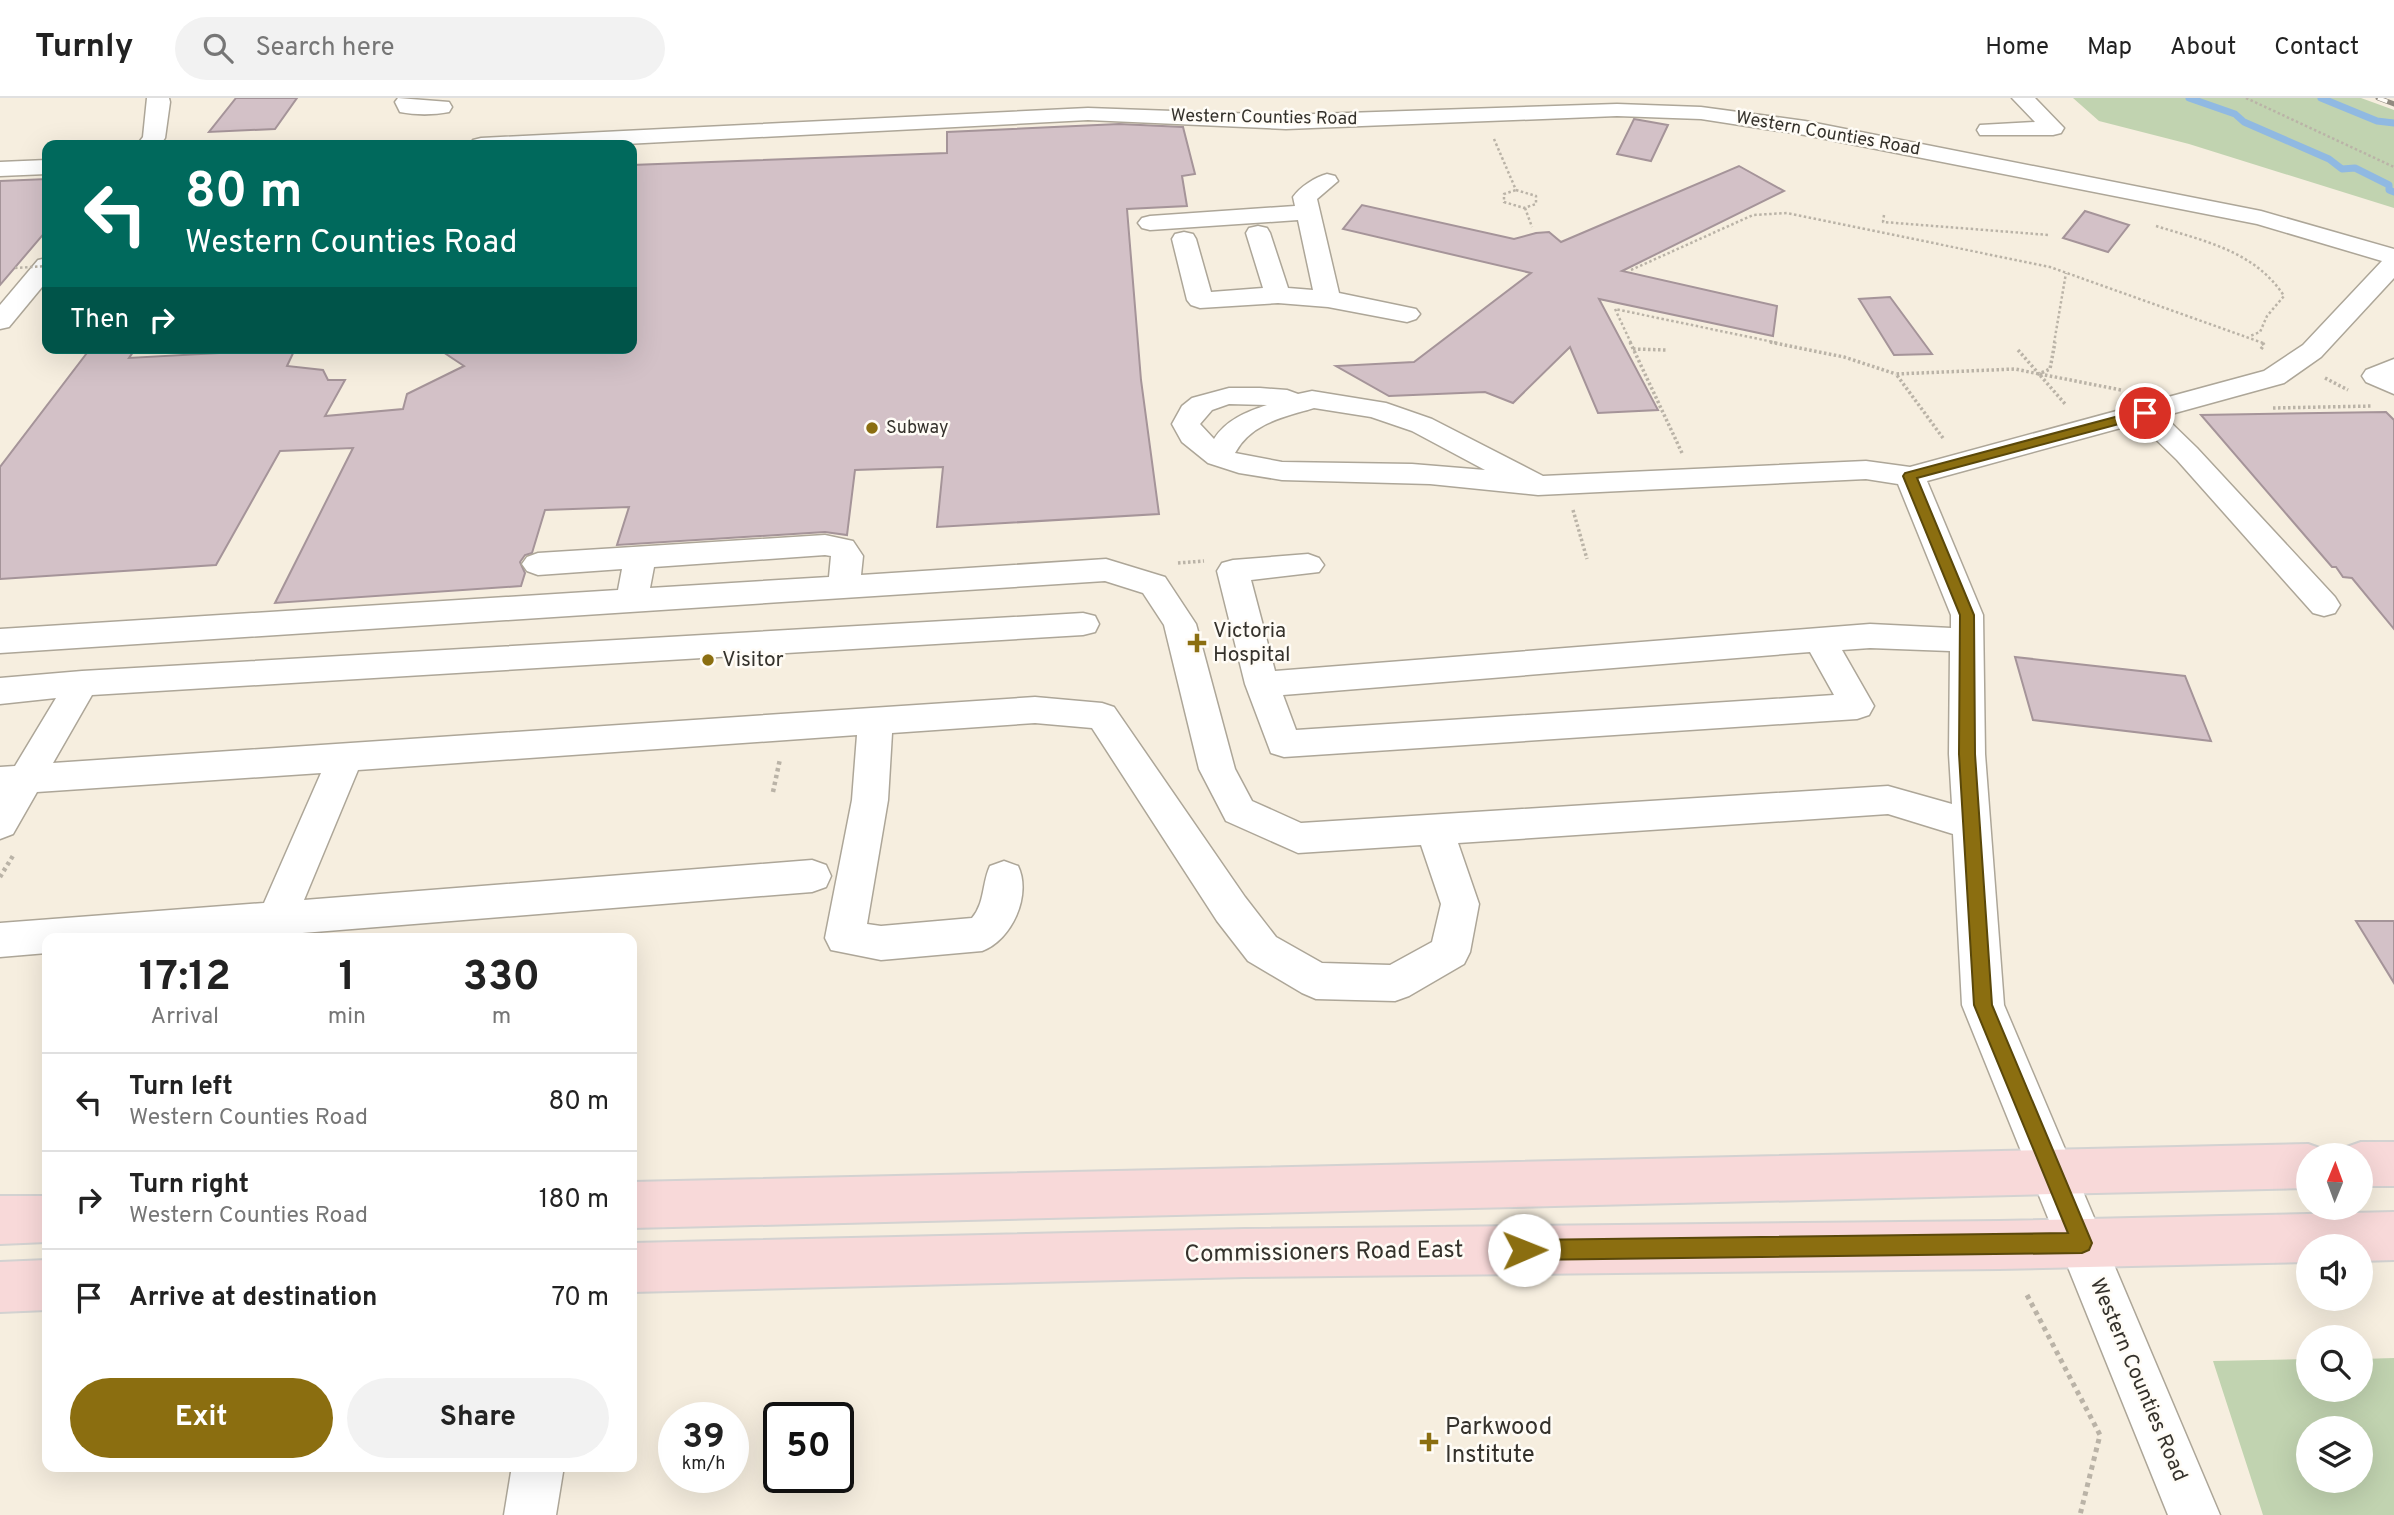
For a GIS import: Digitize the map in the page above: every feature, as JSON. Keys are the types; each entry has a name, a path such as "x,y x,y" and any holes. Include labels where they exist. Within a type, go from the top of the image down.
{"main road":[{"path":"2373,1164 2394,1164"},
{"path":"637,1205 2296,1166"},
{"path":"0,1220 42,1219"},
{"name":"Commissioners Road East","path":"637,1268 1245,1253 2082,1243 2394,1236"},
{"path":"0,1287 42,1285"}],"street":[{"path":"409,98 406,102 408,107 441,107"},
{"path":"1279,98 1286,122"},
{"path":"1989,130 2053,128 2023,98"},
{"path":"152,140 160,99"},
{"name":"Western Counties Road","path":"590,140 678,136 683,147 704,152 917,144 920,124 999,109 1286,122 1366,108 1482,115 1613,104 1805,128 2261,218 2394,257"},
{"path":"0,169 42,167"},
{"path":"1327,181 1305,197 1328,299"},
{"path":"1150,223 1308,212"},
{"path":"1258,233 1278,295"},
{"path":"1184,239 1200,300 1278,295 1328,299 1407,314"},
{"path":"1552,485 1422,425 1376,410 1312,399 1231,397 1204,401 1190,411 1186,424 1192,436 1218,457 1277,470 1406,473 1552,485 1866,470 1910,476 2087,430 2137,402 2274,377 2312,351 2394,263"},
{"path":"5,310 42,270"},
{"path":"2386,396 2376,376 2394,367"},
{"path":"1218,457 1229,437 1252,419 1312,399"},
{"path":"2137,402 2324,605"},
{"name":"Western Counties Road","path":"1910,476 1967,615 1967,754 1983,1005 2194,1515"},
{"path":"538,565 825,545 842,548 847,556 844,587"},
{"path":"632,601 640,556"},
{"path":"1308,565 1233,571 1262,684 1284,744 1857,706 1820,640"},
{"path":"0,641 1106,570 1134,576 1154,585 1180,624 1217,769 1239,811 1298,838 1888,800 1971,824"},
{"path":"898,634 900,584"},
{"path":"0,691 82,683 1083,624"},
{"path":"1262,684 1870,636 1930,637 1967,642"},
{"path":"0,824 13,780 82,683"},
{"path":"13,780 1035,710 1101,716 1231,909 1262,949 1316,981 1395,983 1450,952 1460,904 1435,831"},
{"path":"875,721 870,800 845,938 881,943 982,934 992,925 1001,908 1004,877"},
{"path":"272,928 346,757"},
{"path":"159,933 272,928 812,876"},
{"path":"0,940 42,938"},
{"path":"530,1515 537,1472"}],"path":[{"path":"2246,98 2394,167"},
{"path":"1482,115 1516,190"},
{"path":"1516,190 1531,193 1538,200 1536,204 1524,208 1509,205 1503,198 1504,194 1516,190"},
{"path":"1524,208 1532,227"},
{"path":"1631,270 1753,215 1787,213 2066,273 2263,342 2264,345 2257,352"},
{"path":"1884,215 1883,222 2049,235"},
{"path":"2145,222 2233,253 2260,266 2276,280 2284,296 2267,316 2260,332 2249,337"},
{"path":"15,268 42,265"},
{"path":"2039,374 2050,369 2066,273"},
{"path":"1698,478 1672,436 1615,309 1844,357 1896,374 2015,369 2137,402"},
{"path":"1633,349 1667,350"},
{"path":"2018,350 2087,430"},
{"path":"1896,374 1962,464"},
{"path":"2260,408 2386,396"},
{"path":"1552,485 1587,559"},
{"path":"1134,576 1167,564 1223,560 1233,571"},
{"path":"2027,1295 2100,1435 2080,1515"}],"green space":[{"path":"2073,98 2361,98 2394,110 2394,208 2189,144 2099,121"},
{"path":"2394,1358 2394,1515 2263,1515 2213,1361 2296,1359 2296,1402 2373,1402 2373,1359"}],"building":[{"path":"236,98 297,98 275,129 209,132"},
{"path":"1634,119 1668,125 1651,161 1617,154"},
{"path":"1119,124 1183,127 1195,174 1182,176 1187,206 1127,209 1141,380 1159,514 937,527 943,467 855,470 847,535 825,532 617,545 629,507 545,510 532,553 525,555 520,562 525,573 521,586 275,603 353,448 280,451 216,565 0,579 0,467 86,354 132,354 129,358 203,354 293,354 287,366 323,370 328,380 345,380 325,416 403,409 407,394 464,366 446,354 637,354 637,165 947,153 947,132"},
{"path":"1739,166 1784,191 1622,271 1777,306 1773,336 1599,299 1658,410 1598,413 1570,347 1513,403 1485,392 1389,396 1336,366 1414,362 1531,273 1343,229 1362,205 1514,239 1549,232 1561,242"},
{"path":"42,179 42,236 0,285 0,181"},
{"path":"2085,211 2129,225 2108,252 2063,238"},
{"path":"1890,297 1932,354 1894,355 1859,299"},
{"path":"2386,412 2394,420 2394,629 2352,578 2343,577 2336,567 2332,567 2201,415"},
{"path":"2015,657 2185,676 2211,741 2033,720"},
{"path":"2356,921 2394,921 2394,983"}],"waterway":[{"path":"2189,98 2235,114 2244,122 2329,159 2342,169 2355,168 2389,185 2389,190 2394,192"},
{"path":"2321,98 2377,121 2394,123"}],"railway":[{"path":"2378,98 2394,104"}],"place":[{"name":"Subway","path":"872,428"},
{"name":"Victoria Hospital","path":"1197,643"},
{"name":"Visitor","path":"708,660"},
{"name":"Parkwood Institute","path":"1429,1442"}],"route":[{"path":"1524,1250 2082,1243 1983,1005 1967,754 1967,615 1910,476 2145,413"}]}
